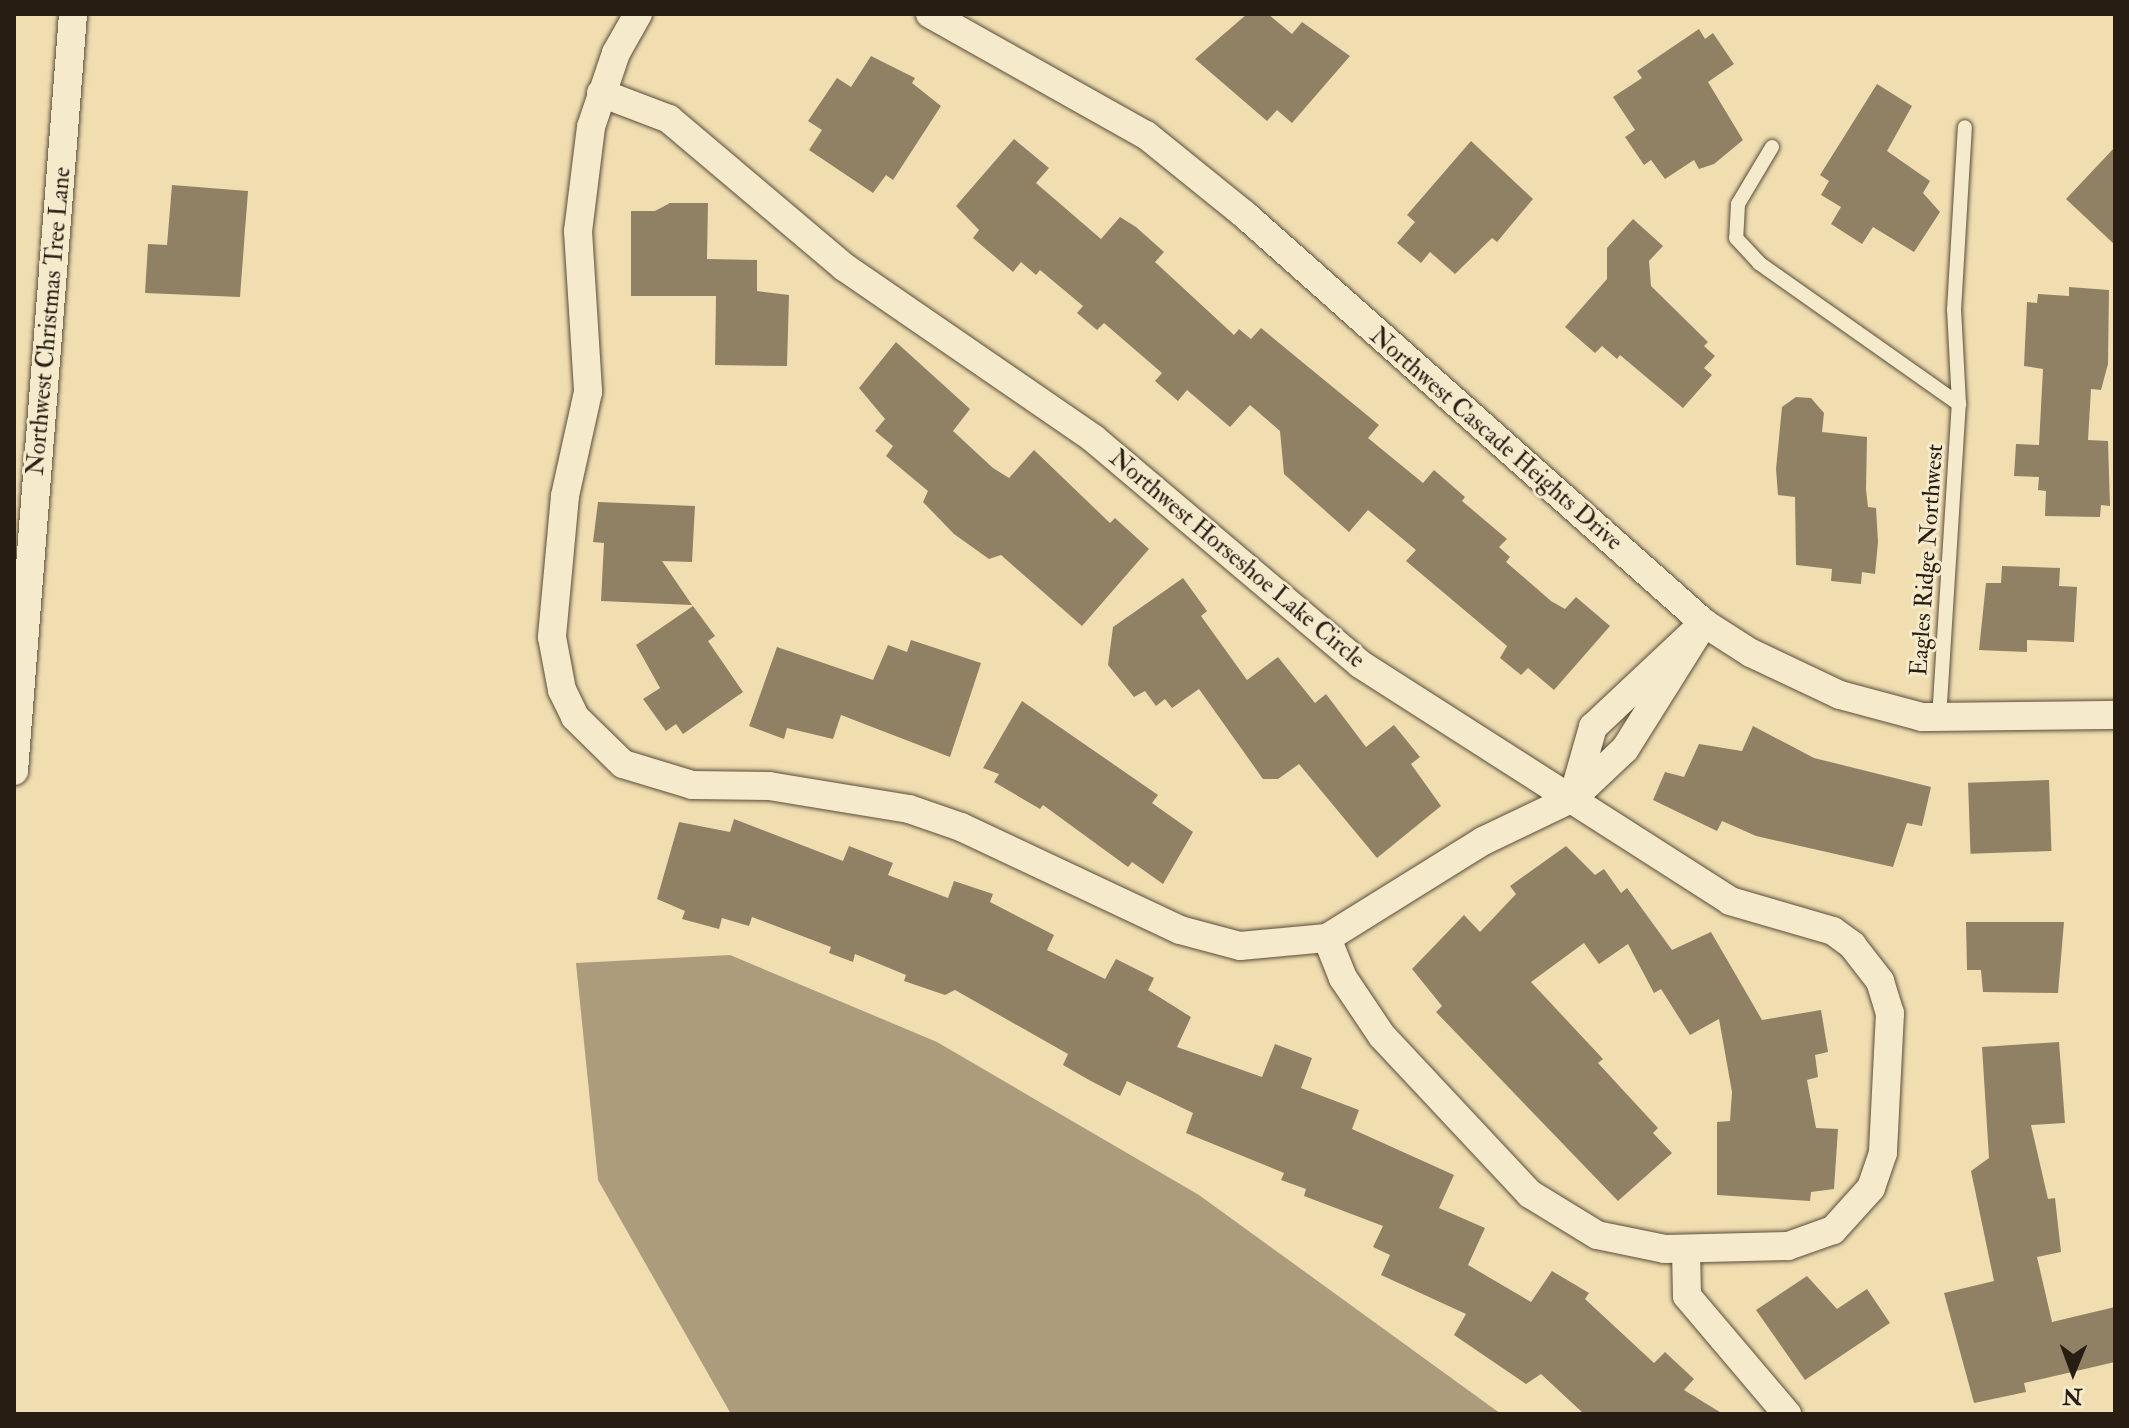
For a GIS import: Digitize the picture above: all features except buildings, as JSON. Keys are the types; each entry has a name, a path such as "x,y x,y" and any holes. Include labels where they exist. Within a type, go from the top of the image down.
{"street":[{"name":"Northwest Christmas Tree Lane","path":"14,771 73,14"},
{"path":"638,14 601,93 578,231 588,392 565,496 552,637 562,690 601,748 653,778 769,786 909,809 974,832 1180,930 1225,942 1327,938 1483,841 1573,798 1625,749 1704,623"},
{"name":"Northwest Cascade Heights Drive","path":"930,14 1146,135 1245,215 1704,623 1787,674 1881,708 1939,720 2115,715"},
{"name":"Northwest Horseshoe Lake Circle","path":"601,93 669,119 856,276 1094,439 1360,664 1730,901 1833,931 1868,961 1890,1013 1883,1153 1858,1208 1833,1230 1788,1246 1686,1249 1597,1235 1530,1194 1382,1036 1343,978 1327,938"},
{"path":"1573,798 1593,727 1704,623"},
{"path":"1686,1249 1687,1296 1787,1414"}],"lane":[{"name":"Eagles Ridge Northwest","path":"1939,720 1959,404 1954,310 1965,127"},
{"path":"1772,147 1738,204 1736,238 1759,263 1959,404"}],"shaded area":[{"path":"730,955 937,1042 1199,1195 1501,1414 731,1414 598,1180 576,963"}]}
